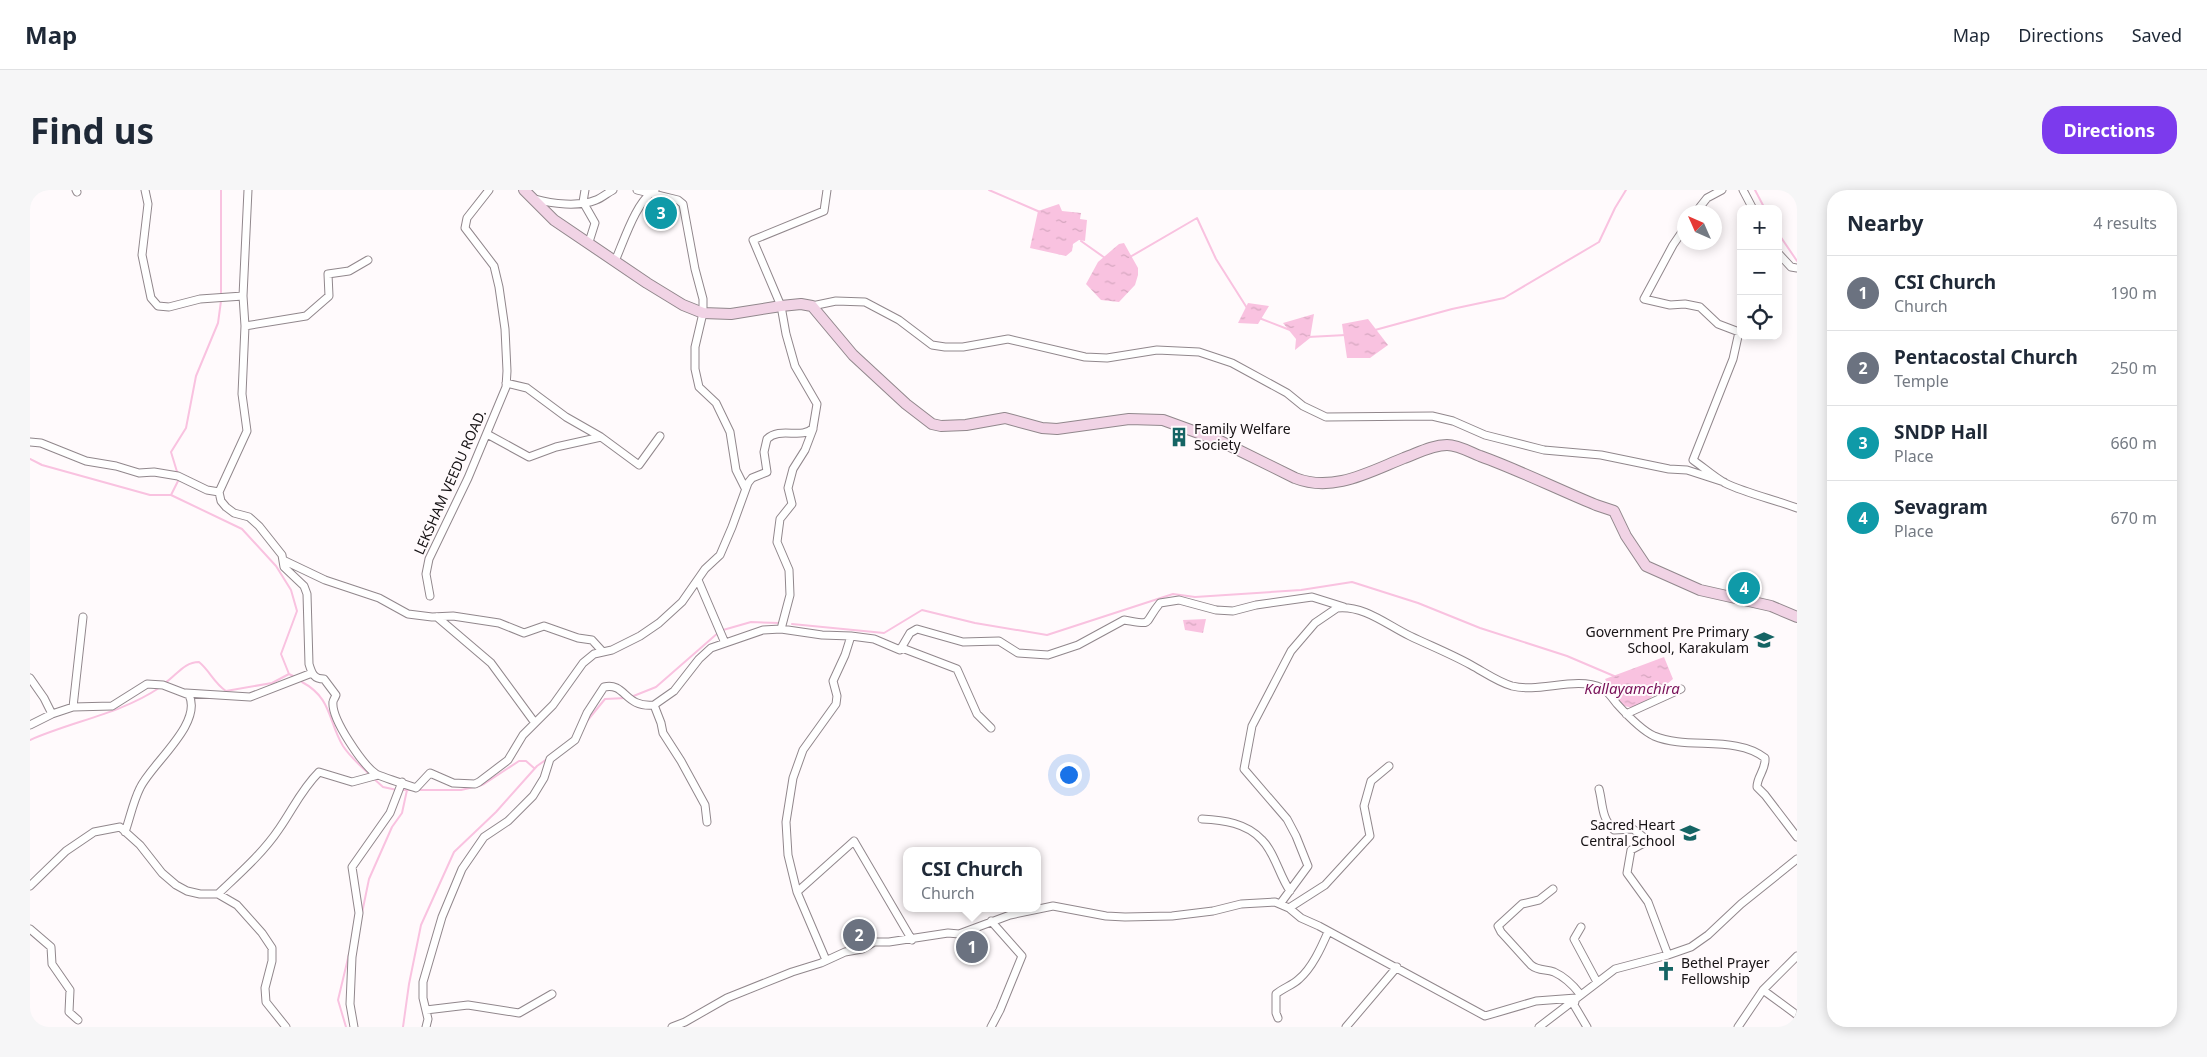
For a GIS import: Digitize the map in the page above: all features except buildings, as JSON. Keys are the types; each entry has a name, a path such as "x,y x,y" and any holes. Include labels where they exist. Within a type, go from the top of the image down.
{"street":[{"path":"145,190 148,204 142,255 151,298 158,306 169,307 200,299 243,296"},
{"path":"248,190 243,296 245,326 242,394 247,431 219,492 221,501 234,513 249,518 259,526 282,555 284,567 304,586 307,594 309,664 312,673 316,678 324,679 336,695 334,706 346,737 369,768 378,775 417,787 430,773 454,783 477,783 488,777 508,760 523,735 553,705 583,662 594,654 622,645 659,623 682,602 720,555 745,488 752,478 767,472 764,452 766,440 776,432 808,432 813,428"},
{"name":"LEKSHAM VEEDU ROAD.","path":"430,596 426,574 429,559 468,478 506,382 505,329 494,266 465,228 468,218 490,190"},
{"path":"585,190 583,202 595,223 589,242"},
{"path":"528,194 546,202 583,202 597,200 613,190"},
{"path":"636,190 652,192 678,200 683,204 695,270 703,299 703,313 695,347 695,369 699,387 716,403 730,432 736,470 745,488"},
{"path":"781,629 790,595 789,570 777,542 780,519 792,504 788,488 793,469 806,450 813,428 817,404 795,366 781,306 752,240 824,211 827,190"},
{"path":"1702,205 1707,198 1722,190"},
{"path":"1742,190 1751,205"},
{"path":"615,261 639,207 652,192"},
{"path":"528,194 554,220 683,304 703,313 731,314 801,304 812,306 836,301 865,302 899,320 932,345 944,347 1008,339 1092,358 1107,358 1157,350 1199,352 1232,363 1288,393 1303,406 1326,417 1432,416 1453,421 1485,435 1544,450 1601,455 1669,469 1687,470 1724,482 1754,495 1797,508"},
{"path":"1677,239 1644,299 1670,305 1685,304 1700,307 1718,324 1738,332 1733,359 1693,460 1724,482"},
{"path":"1782,257 1791,267 1797,268"},
{"path":"245,326 306,316 329,296 328,274 349,271 368,260"},
{"path":"812,306 853,356 906,404 932,424 941,426 966,425 1005,418 1036,427 1056,429 1129,419 1163,420 1218,440 1295,478 1307,482 1323,483 1352,480 1426,449 1450,446 1499,463 1587,502 1614,511 1626,536 1643,563 1658,572 1700,590 1771,606 1797,617"},
{"path":"506,382 527,388 580,426 601,437 639,466 660,436"},
{"path":"487,434 529,457 556,447 601,437"},
{"path":"30,442 43,444 86,461 116,466 139,473 154,472 179,477 207,490 219,492"},
{"path":"283,560 325,580 379,598 408,614 437,617 453,616 469,620 499,623 524,633 544,626 578,638 592,640 603,652"},
{"path":"698,580 725,643"},
{"path":"902,648 910,633 918,630 963,642 999,642 1018,653 1048,655 1078,645 1124,620 1145,623 1160,603 1174,600 1216,610 1233,611 1256,605 1312,597 1357,610 1383,621 1409,636 1438,647 1511,686 1531,688 1587,685 1603,688 1626,714 1653,736 1673,741 1730,746 1758,753 1765,758 1765,763 1764,770 1757,782 1757,787 1797,837"},
{"path":"1280,904 1308,866 1287,819 1244,769 1252,726 1290,654 1315,624 1337,608 1344,607"},
{"path":"73,707 83,616"},
{"path":"437,617 491,664 535,723"},
{"path":"426,1027 428,1019 423,998 423,982 442,917 462,869 484,837 508,821 533,796 544,778 550,758 575,740 584,719 604,687 612,686 618,688 633,702 653,705 674,691 699,659 711,648 725,643 764,630 781,629 822,635 851,636 874,640 900,650 902,648 957,669 978,715 991,728"},
{"path":"826,960 796,892 788,855 786,822 793,778 803,750 836,704 837,696 833,681 851,636"},
{"path":"30,725 52,714 73,707 108,707 146,684 163,685 186,693 250,697 312,673"},
{"path":"30,678 44,698 52,714"},
{"path":"1626,714 1681,689"},
{"path":"125,832 140,786 176,742 187,723 192,704 189,695 186,693"},
{"path":"653,705 663,733 681,760 705,805 707,822"},
{"path":"1289,908 1325,885 1370,836 1364,806 1371,781 1389,766"},
{"path":"218,894 247,866 279,830 305,786 319,772 352,782 378,775"},
{"path":"354,1027 350,1004 352,957 359,913 352,867 390,813 402,782"},
{"path":"1599,789 1602,811 1608,825 1614,830 1633,830 1646,839 1644,843 1631,850 1627,873 1648,902 1668,955"},
{"path":"1202,819 1237,824 1263,840 1290,891"},
{"path":"30,886 66,851 94,832 120,828 140,846 162,873 182,888 200,894 218,894 237,905 262,933 272,948 272,961 265,988 266,1002 286,1027"},
{"path":"796,892 854,841 912,940"},
{"path":"1539,1027 1615,969 1691,947 1708,935 1741,904 1797,859"},
{"path":"1553,889 1539,900 1522,904 1498,926 1501,932 1531,965 1536,969 1555,973 1568,981 1578,996"},
{"path":"1041,909 1054,906 1106,916 1125,917 1186,914 1212,911 1241,904 1274,902 1289,908 1302,918 1397,967 1485,1016 1536,1001 1578,996"},
{"path":"672,1027 685,1022 726,998 845,952 862,949 874,942 912,940 948,933 958,934 991,921 1024,912"},
{"path":"991,921 1022,956 991,1027"},
{"path":"1581,927 1574,938 1596,982"},
{"path":"30,929 51,947 52,964 70,990 69,1012 78,1020"},
{"path":"1278,1018 1276,1013 1276,994 1287,985 1298,980 1306,971 1322,947 1328,932"},
{"path":"1738,1027 1763,990 1797,956"},
{"path":"1346,1027 1397,967"},
{"path":"1763,990 1797,1015"},
{"path":"426,1010 468,1005 519,1013 552,994"},
{"path":"1578,996 1574,1005 1587,1027"}],"water":[{"path":"1059,204 1062,211 1081,213 1080,219 1087,220 1085,241 1079,240 1073,244 1072,251 1066,256 1030,248 1038,211"},
{"path":"1124,243 1138,268 1135,285 1119,302 1101,300 1086,284 1098,262 1119,244"},
{"path":"1248,303 1269,306 1258,324 1238,323"},
{"path":"1314,314 1310,338 1295,350 1296,339 1283,323"},
{"path":"1368,319 1388,345 1370,358 1347,358 1342,324"},
{"path":"1206,619 1203,633 1185,630 1183,620"},
{"name":"Kallayamchira","path":"1664,657 1673,679 1637,709 1620,705 1605,679"}],"waterway":[{"path":"221,190 221,296"},
{"path":"989,190 1040,212"},
{"path":"1375,330 1452,309 1504,298 1599,242 1626,190"},
{"path":"1755,190 1763,205"},
{"path":"1130,257 1197,218 1216,259 1247,308"},
{"path":"1782,239 1797,261"},
{"path":"1081,241 1105,258"},
{"path":"178,475 171,452 186,428 196,376 218,323 221,301"},
{"path":"1259,318 1290,330"},
{"path":"1308,337 1346,335"},
{"path":"30,459 42,465 150,495 171,495 242,529 276,566 291,590 297,611 281,654 289,674 295,677"},
{"path":"171,495 179,479"},
{"path":"792,624 884,633 922,610 975,623 1047,635 1173,594 1195,597 1301,590 1352,582 1418,603 1480,628 1567,656 1614,676"},
{"path":"723,630 751,622 779,623"},
{"path":"631,697 656,687 719,632"},
{"path":"165,683 189,664 199,662 226,691 272,683 289,674"},
{"path":"302,682 319,695 343,746 352,758 370,775"},
{"path":"30,740 112,711 159,688"},
{"path":"587,721 605,699 626,698"},
{"path":"403,1027 409,984 421,925 454,852 496,812 537,766 547,759"},
{"path":"479,786 519,761 526,761 534,768"},
{"path":"373,778 383,787 397,790"},
{"path":"417,790 461,790 474,787"},
{"path":"402,790 412,790"},
{"path":"362,913 369,879 392,827 402,813 407,790"},
{"path":"346,1027 338,1000 349,954"}],"place":[{"name":"SNDP Hall","path":"661,213"},
{"name":"Family Welfare Society","path":"1179,437"},
{"name":"Sevagram","path":"1744,588"},
{"name":"Government Pre Primary School, Karakulam","path":"1764,640"},
{"name":"Sacred Heart Central School","path":"1690,833"},
{"name":"Pentacostal Church","path":"859,935"},
{"name":"CSI Church","path":"972,947"},
{"name":"Bethel Prayer Fellowship","path":"1666,971"}]}
